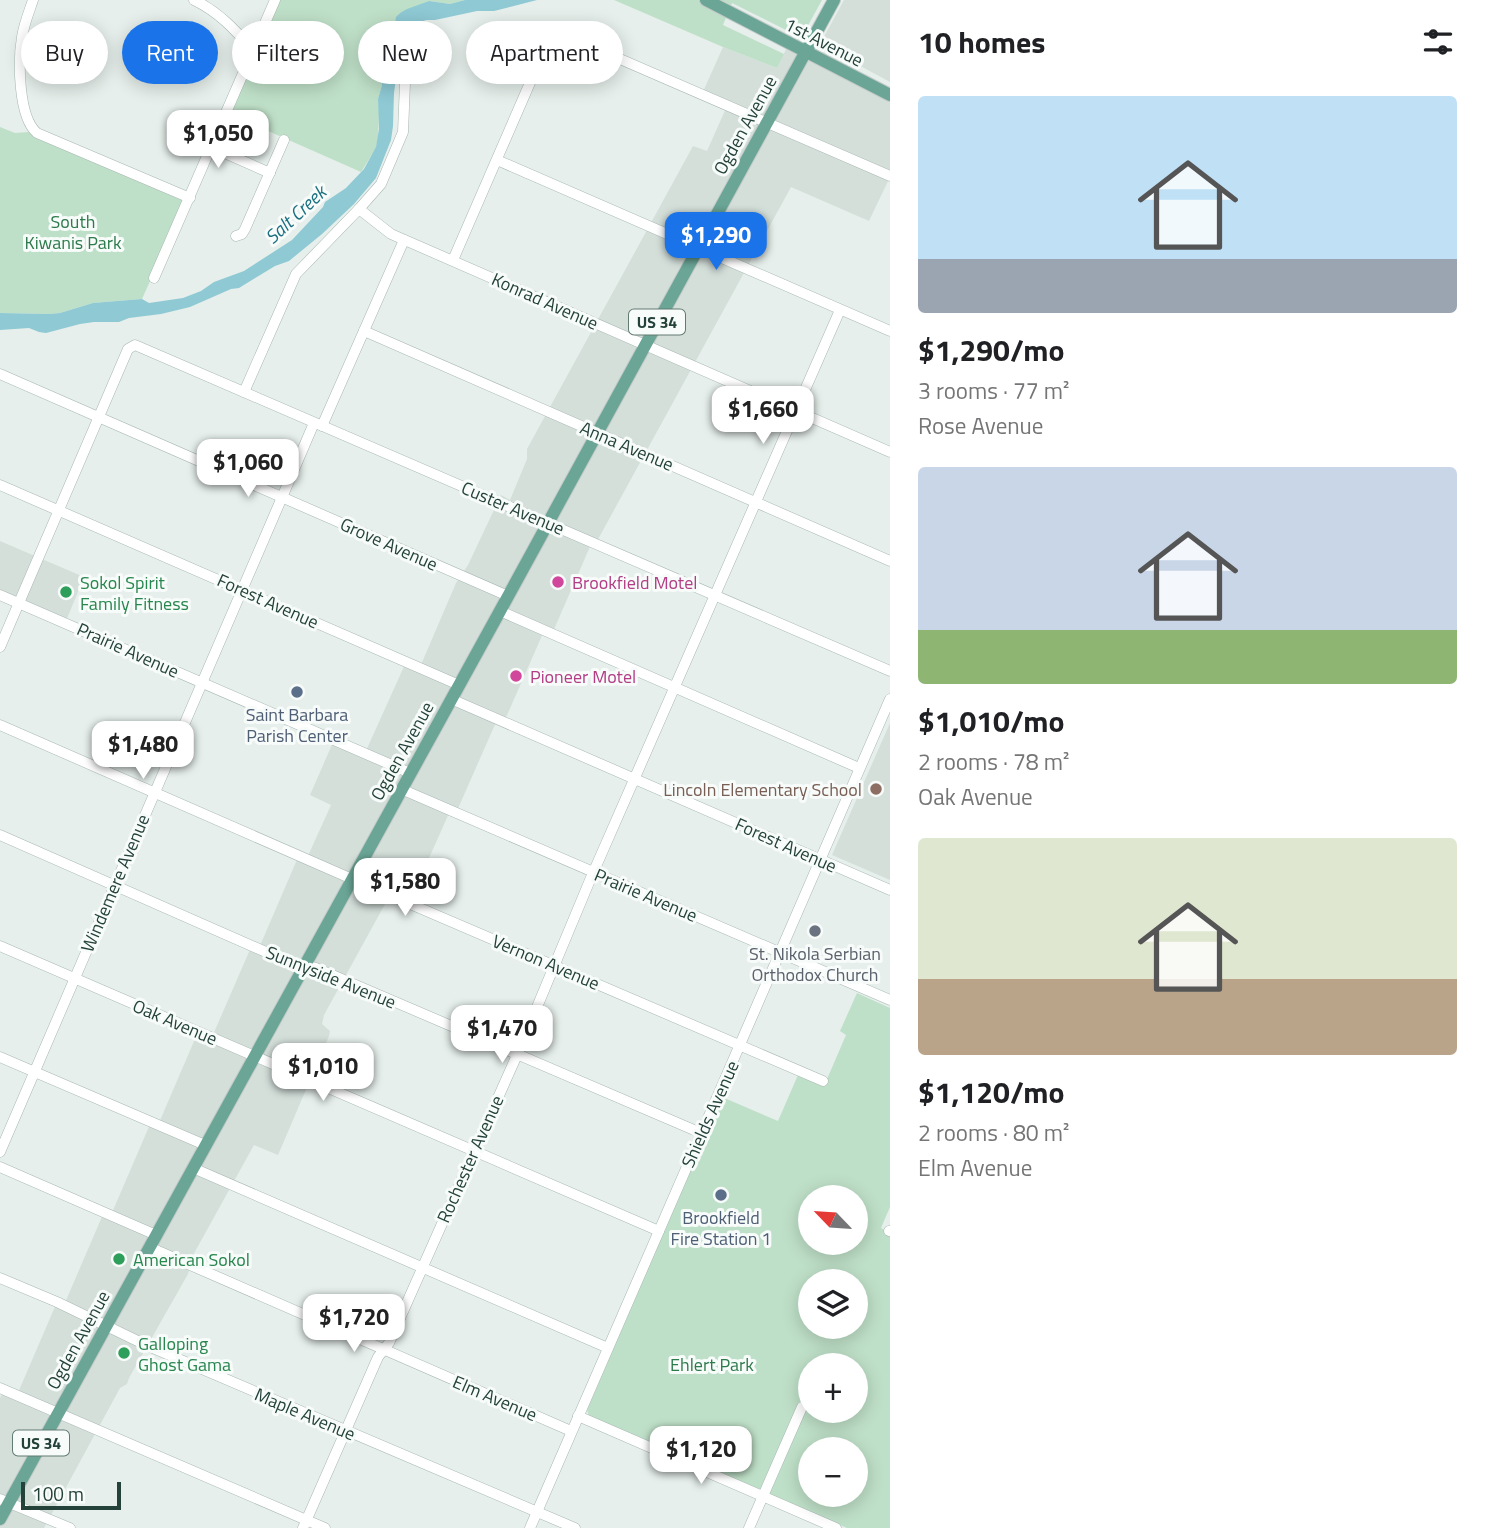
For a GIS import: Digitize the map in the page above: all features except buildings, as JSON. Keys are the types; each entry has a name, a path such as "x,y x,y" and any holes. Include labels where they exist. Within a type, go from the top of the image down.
{"main road":[{"name":"1st Avenue","path":"706,0 890,95"},
{"name":"Ogden Avenue","path":"0,1519 4,1501 57,1413 156,1235 834,0"}],"street":[{"path":"33,0 22,38 20,62 24,109 32,128 37,133 190,198"},
{"path":"194,0 210,8 232,27"},
{"path":"266,21 275,0"},
{"path":"453,260 549,38 555,33 890,176"},
{"path":"154,278 239,84"},
{"path":"244,391 296,274 381,184 403,132 405,84"},
{"path":"236,236 242,234 245,229 284,140"},
{"path":"211,147 270,173"},
{"path":"497,160 890,331"},
{"name":"Konrad Avenue","path":"359,209 391,234 404,240 890,452"},
{"name":"Windemere Avenue","path":"0,1152 282,497 364,331 404,240"},
{"name":"Rochester Avenue","path":"305,1524 378,1357 389,1342 517,1055 593,872 840,310"},
{"name":"Anna Avenue","path":"364,331 890,561"},
{"name":"Custer Avenue","path":"99,417 128,349 135,345 890,671"},
{"name":"Grove Avenue","path":"0,374 508,596"},
{"path":"0,647 99,417"},
{"name":"Forest Avenue","path":"0,485 459,685"},
{"name":"Prairie Avenue","path":"0,594 410,773"},
{"path":"500,611 859,768"},
{"name":"Forest Avenue","path":"451,699 890,890"},
{"name":"Shields Avenue","path":"530,1528 890,699"},
{"name":"Vernon Avenue","path":"0,725 823,1081"},
{"name":"Prairie Avenue","path":"401,789 890,1000"},
{"name":"Sunnyside Avenue","path":"0,835 293,964 316,968 701,1133"},
{"name":"Oak Avenue","path":"0,946 659,1231"},
{"path":"0,1057 205,1146"},
{"path":"0,1167 156,1235"},
{"path":"193,1168 608,1348"},
{"name":"Elm Avenue","path":"149,1247 571,1431"},
{"name":"Maple Avenue","path":"0,1278 148,1346 575,1528"},
{"path":"0,1388 305,1524 325,1528"},
{"path":"578,1416 836,1528"},
{"path":"749,1528 798,1416"},
{"path":"4,1501 70,1528"}],"shaded area":[{"path":"844,0 890,0 890,82 820,44"},
{"path":"788,45 890,96 890,177 869,221 791,187 596,543 592,542 552,634 544,631 504,722 497,720 456,813 450,811 409,903 390,895 324,1015 322,1024 330,1031 329,1036 278,1155 254,1145 192,1257 188,1274 127,1384 120,1388 44,1528 0,1528 0,1398 4,1390 17,1395 57,1302 64,1305 104,1212 111,1215 151,1122 158,1125 198,1032 212,1037 252,945 259,948 299,855 307,858 331,805 310,795 334,740 365,753 406,662 420,667 456,583 468,565 501,495 510,500 527,459 527,449 693,146 707,151 727,106 702,94 723,47 777,68"},
{"path":"0,541 84,577 66,621 0,592"},
{"name":"Lincoln Elementary School","path":"890,723 890,880 832,855"}],"green space":[{"path":"280,0 465,0 450,4 429,1 400,13 395,21 358,21 358,84 382,85 378,99 376,148 361,172 230,114 243,84 344,84 344,21 271,21"},
{"path":"614,0 822,0 805,31 800,34 794,34 732,3 723,25 784,54 777,68"},
{"name":"South Kiwanis Park","path":"0,127 15,133 28,132 182,200 184,205 142,299 93,303 60,313 0,313"},
{"name":"Ehlert Park","path":"857,993 890,1008 890,1207 881,1228 890,1233 890,1528 847,1528 798,1507 868,1507 868,1437 798,1437 798,1507 592,1418 587,1410 722,1097 778,1121 798,1075 824,1086 846,1035 840,1031"}],"water":[{"name":"Salt Creek","path":"465,0 537,0 494,11 477,11 435,20 395,21 400,13 429,1 450,4"},
{"name":"Salt Creek","path":"395,84 393,126 391,140 376,178 354,204 289,261 275,266 239,288 190,307 161,314 119,322 80,324 46,333 29,328 0,330 0,313 49,314 93,303 142,299 149,303 183,298 244,271 292,240 325,202 346,188 364,169 376,147 379,129 378,99 382,85"}],"place":[{"name":"Brookfield Motel","path":"558,582"},
{"name":"Sokol Spirit Family Fitness","path":"66,592"},
{"name":"Pioneer Motel","path":"516,676"},
{"name":"Saint Barbara Parish Center","path":"297,692"},
{"name":"Lincoln Elementary School","path":"876,789"},
{"name":"St. Nikola Serbian Orthodox Church","path":"815,931"},
{"name":"Brookfield Fire Station 1","path":"721,1195"},
{"name":"American Sokol","path":"119,1259"},
{"name":"Galloping Ghost Gama","path":"124,1353"}]}
